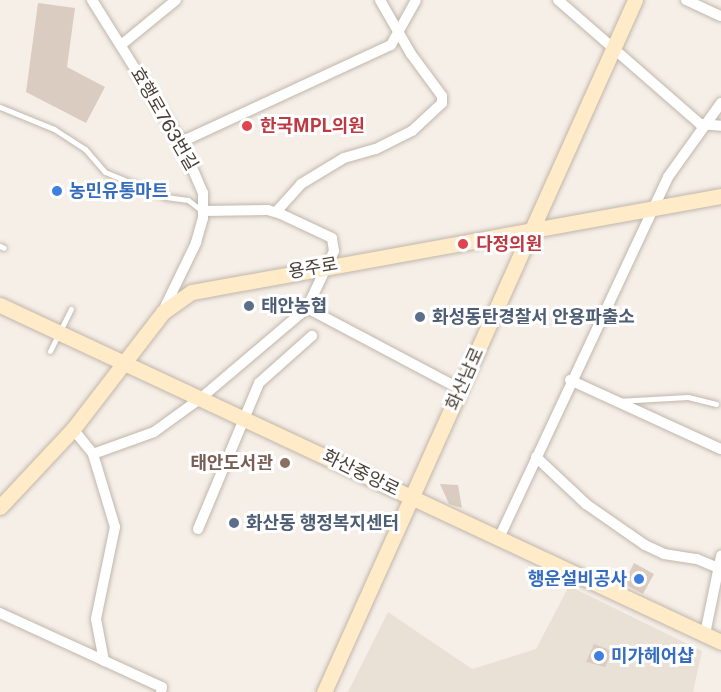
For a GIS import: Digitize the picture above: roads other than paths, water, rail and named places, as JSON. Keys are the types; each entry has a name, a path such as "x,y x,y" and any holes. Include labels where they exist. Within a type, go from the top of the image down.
{"street":[{"name":"효행로763번길","path":"92,0 181,142 203,193 203,211 196,243 163,312"},
{"path":"121,45 176,0"},
{"path":"276,212 301,184 344,158 376,149 402,137 442,103 442,96 400,35 380,0"},
{"path":"181,142 376,54 391,45 400,35 416,0"},
{"path":"558,0 704,124 721,126"},
{"name":"화산남로","path":"324,692 635,0"},
{"path":"686,0 721,16"},
{"path":"499,538 570,380 683,151 721,103"},
{"name":"용주로","path":"0,507 73,429 123,361 163,312 176,300 202,289 721,196"},
{"path":"93,454 154,432 201,398 307,308 334,251 332,238 276,212 203,211"},
{"name":"화산중앙로","path":"0,305 247,418 721,642"},
{"path":"307,308 460,389"},
{"path":"198,529 260,383 312,336"},
{"path":"570,380 721,449"},
{"path":"73,429 93,454 115,527 96,618 104,661"},
{"path":"536,457 586,504 645,545 671,556 720,564 714,604 705,634"},
{"path":"1,617 162,687 161,692"}],"lane":[{"path":"0,107 54,129 85,149 105,172 166,197 188,201 203,211"},
{"path":"50,351 71,309"},
{"path":"615,401 627,397 688,397 716,404"}],"place":[{"name":"한국MPL의원","path":"247,126"},
{"name":"농민유통마트","path":"57,191"},
{"name":"다정의원","path":"463,244"},
{"name":"태안농협","path":"249,306"},
{"name":"화성동탄경찰서 안용파출소","path":"420,317"},
{"name":"태안도서관","path":"285,463"},
{"name":"화산동 행정복지센터","path":"234,523"},
{"name":"행운설비공사","path":"639,579"},
{"name":"미가헤어샵","path":"599,656"}]}
